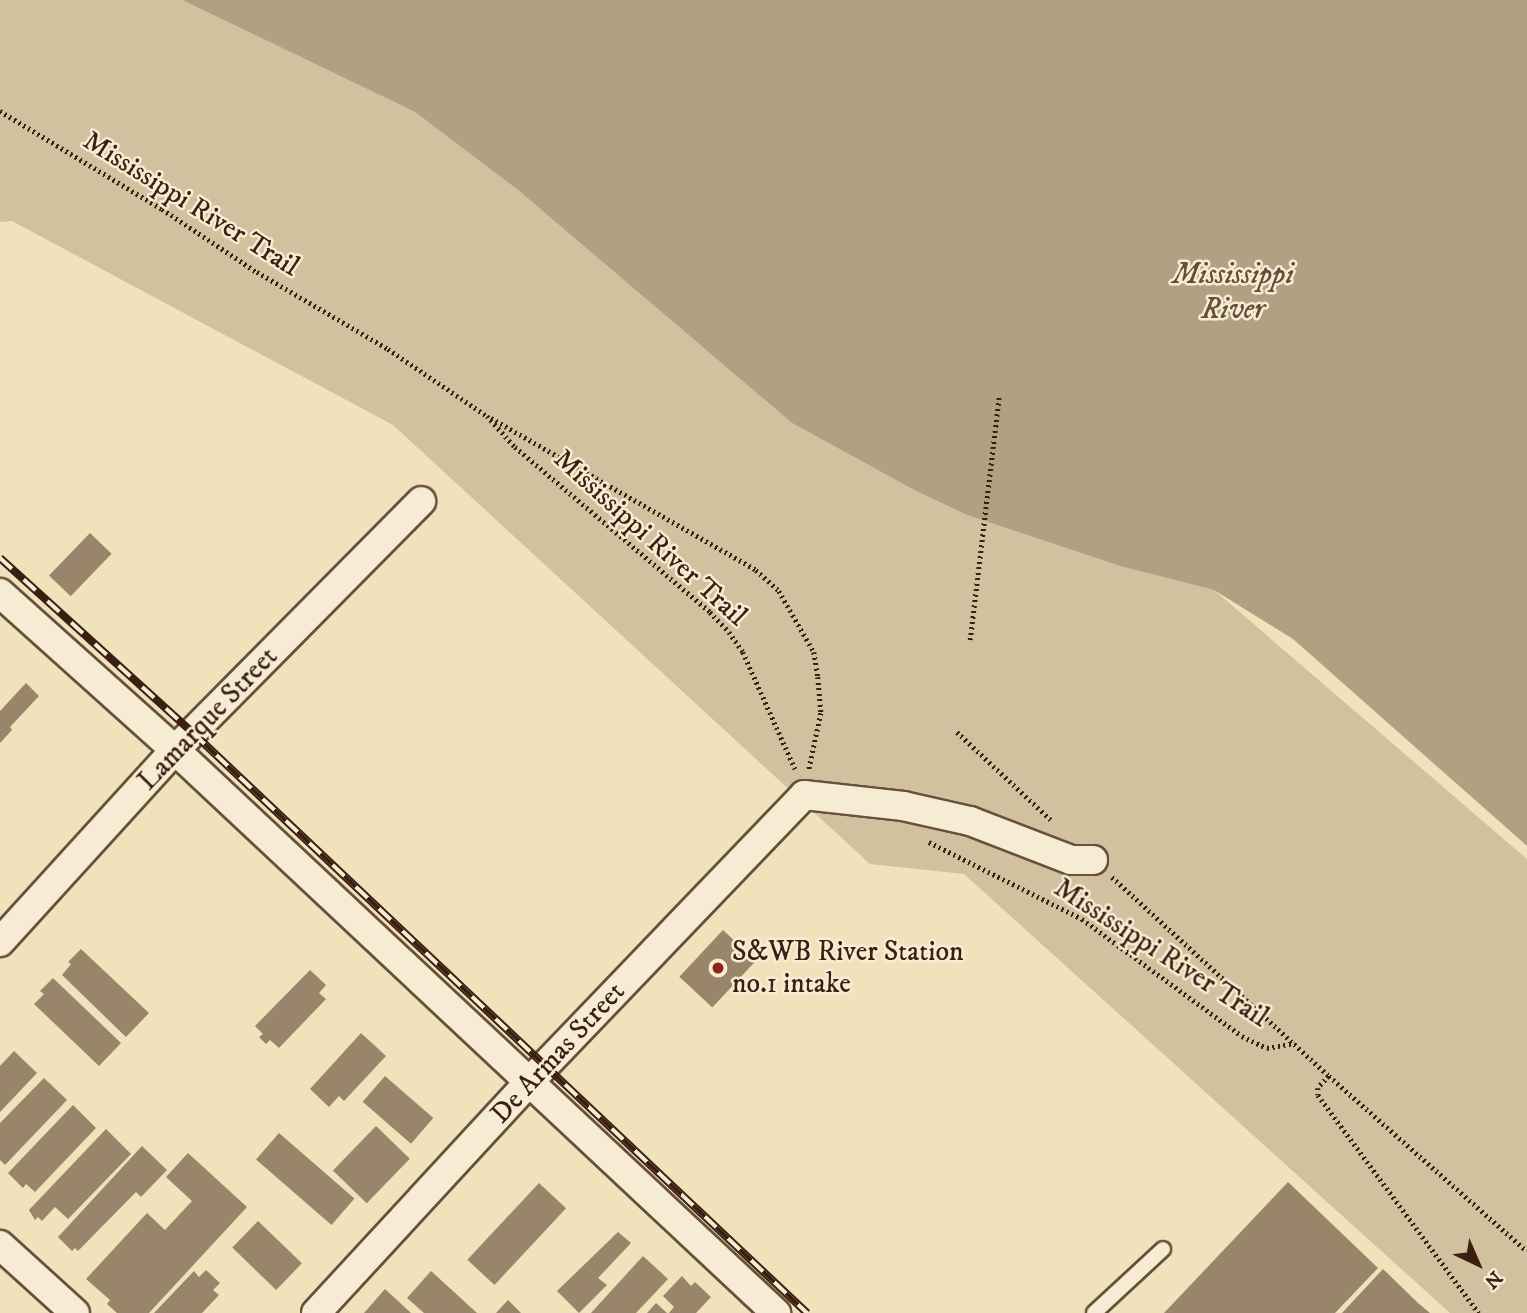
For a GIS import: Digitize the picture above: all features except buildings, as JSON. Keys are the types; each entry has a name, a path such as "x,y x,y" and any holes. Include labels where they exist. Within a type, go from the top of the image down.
{"street":[{"name":"Lamarque Street","path":"0,942 175,751 421,501"},
{"path":"0,593 531,1080 776,1313"},
{"path":"804,795 903,806 970,821 1071,860 1093,860"},
{"name":"De Armas Street","path":"316,1313 531,1080 804,795"},
{"path":"0,1245 75,1313"}],"lane":[{"path":"1094,1313 1163,1249"}],"path":[{"name":"Mississippi River Trail","path":"0,110 162,209 257,272 388,349 488,416 515,447 729,632 743,652 791,755 804,795"},
{"path":"970,640 999,398"},
{"path":"488,416 756,570 779,591 814,652 821,702 818,733 804,795"},
{"path":"957,732 1054,824"},
{"name":"Mississippi River Trail","path":"925,839 1082,919 1242,1036 1267,1048 1294,1043"},
{"name":"Mississippi River Trail","path":"1093,860 1329,1076 1527,1251"},
{"path":"1329,1076 1318,1088 1318,1095 1479,1313"}],"shaded area":[{"path":"0,0 182,0 415,112 518,190 792,423 916,491 967,515 1120,566 1214,590 1527,859 1527,1313 1450,1313 964,874 870,864 393,425 12,221 0,222"}],"water":[{"name":"Mississippi River","path":"182,0 1527,0 1527,846 1293,639 1214,590 1120,566 967,515 916,491 792,423 518,190 415,112"}],"railway":[{"path":"0,558 193,733 807,1313"}],"place":[{"name":"S&WB River Station no.1 intake","path":"718,968"}]}
